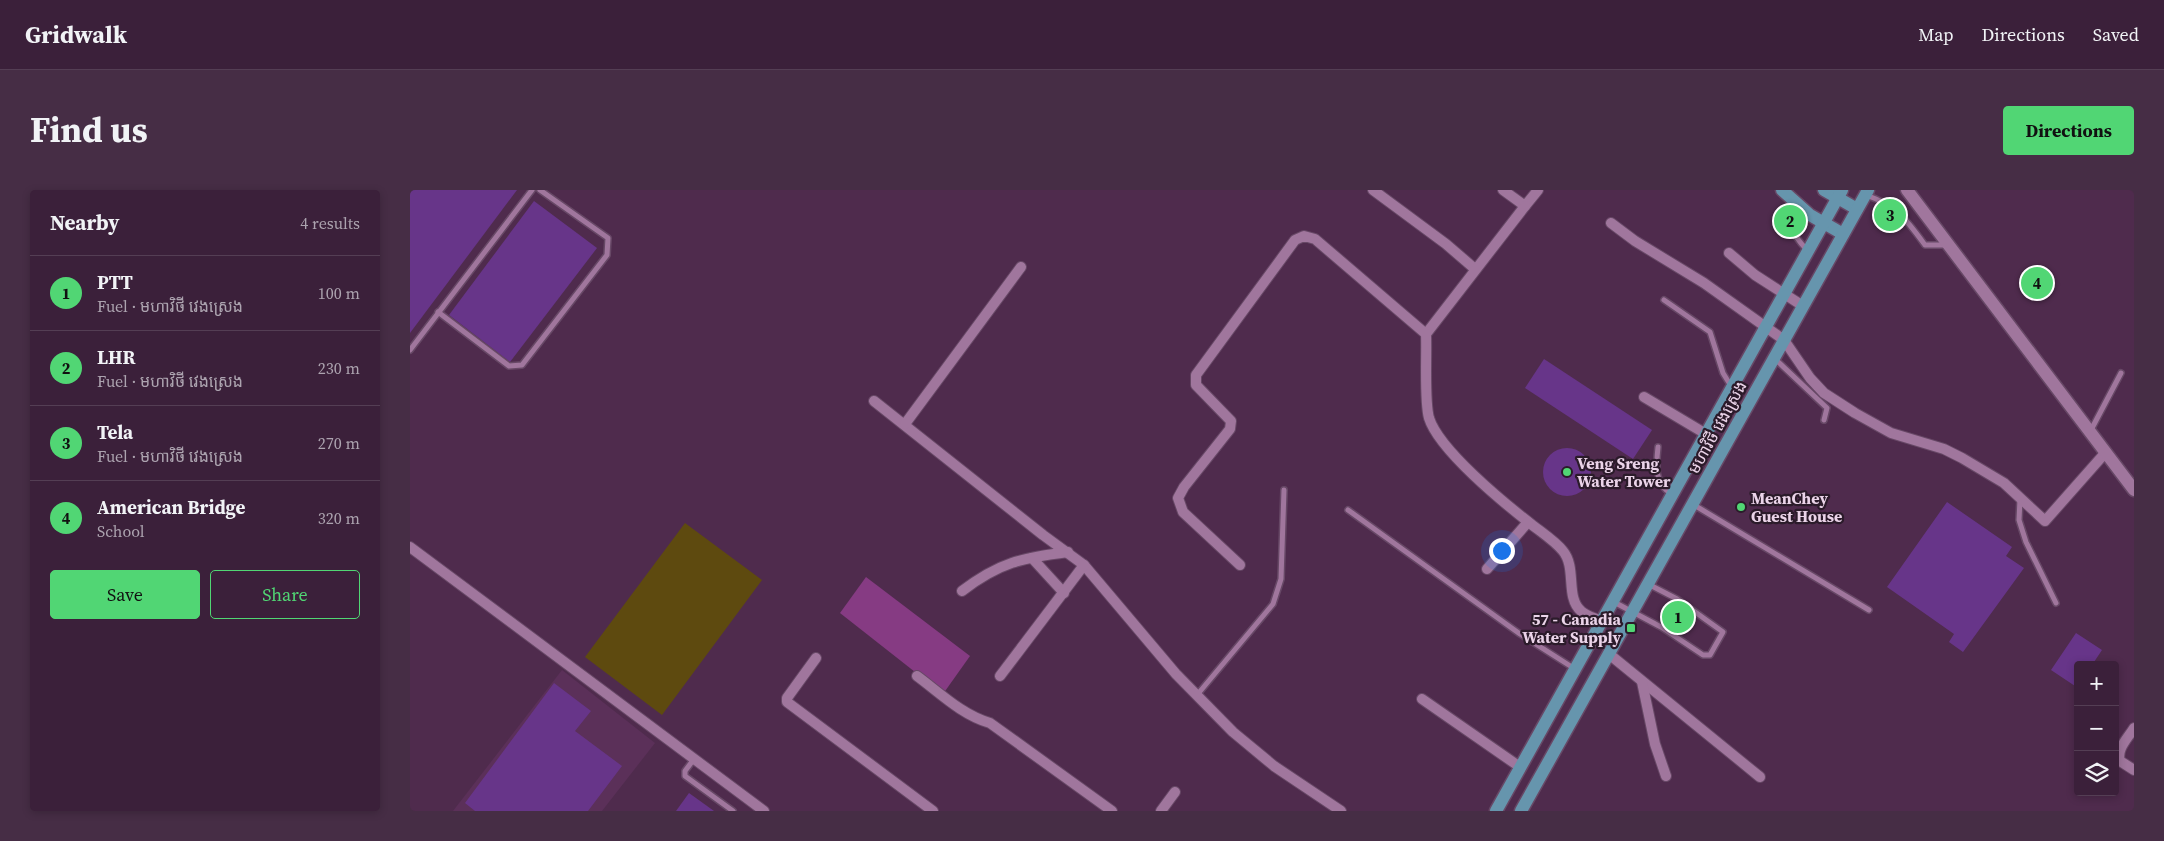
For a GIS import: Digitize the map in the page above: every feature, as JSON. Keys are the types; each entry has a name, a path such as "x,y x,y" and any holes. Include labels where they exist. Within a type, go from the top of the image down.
{"main road":[{"path":"1782,190 1823,223 1843,234"},
{"path":"1824,190 1839,194 1857,209"},
{"name":"មហាវិថី វេងស្រេង","path":"1521,811 1867,192"},
{"name":"មហាវិថី វេងស្រេង","path":"1496,811 1839,194"}],"street":[{"path":"1373,190 1446,244 1475,269"},
{"path":"1503,190 1525,206"},
{"path":"1538,190 1426,334 1428,408 1433,426 1462,464 1562,549 1569,559 1576,604 1581,612 1601,622"},
{"path":"1907,190 2091,430 2134,490"},
{"path":"1611,224 1634,241 1704,283 1784,340 1810,378 1824,392 1855,413 1891,433 1944,449 1962,458 2004,483 2044,521 2106,452"},
{"path":"1240,565 1183,512 1178,498 1184,487 1230,429 1231,422 1196,385 1196,375 1296,240 1304,236 1315,239 1426,334"},
{"path":"1729,253 1755,275 1803,306"},
{"path":"906,424 1021,267"},
{"path":"1644,397 1706,434"},
{"path":"874,401 906,424 1043,535 1084,564 1176,674 1233,732 1274,766 1342,811"},
{"path":"1486,568 1528,522"},
{"path":"410,547 764,811"},
{"path":"962,591 997,567 1032,558 1068,552"},
{"path":"1032,558 1064,593"},
{"path":"1000,676 1084,564"},
{"path":"1609,654 1760,777"},
{"path":"816,658 787,698 787,702 933,811"},
{"path":"917,676 960,709 971,716 990,723 1112,811"},
{"path":"1642,682 1654,744 1666,776"},
{"path":"1422,698 1520,767"},
{"path":"2134,728 2119,752 2118,757 2120,761 2134,770"},
{"path":"1161,811 1174,792"}],"lane":[{"path":"410,350 532,190"},
{"path":"438,312 509,366 522,365 607,255 609,246 608,238 540,190"},
{"path":"1867,192 1886,202 1902,214 1925,245 1949,245"},
{"path":"1799,205 1791,221 1794,236 1808,251"},
{"path":"1664,300 1710,332 1723,373 1732,387"},
{"path":"1774,358 1827,408 1824,420"},
{"path":"2091,430 2121,373"},
{"path":"1658,447 1656,471 1664,490 1672,494"},
{"path":"1197,694 1273,604 1279,592 1282,579 1284,490"},
{"path":"2020,499 2019,520 2026,542 2056,603"},
{"path":"1692,505 1716,517 1770,553 1869,610"},
{"path":"1348,510 1520,634 1575,669"},
{"path":"1612,602 1661,627 1703,655 1710,655 1722,636 1723,632 1720,628 1677,599 1648,584"},
{"path":"694,759 685,771 685,776 733,811"}],"shaded area":[{"path":"685,523 762,580 662,715 585,657"},
{"path":"866,577 970,656 943,694 840,613"},
{"path":"562,670 655,743 602,811 453,811"}],"building":[{"path":"410,190 517,190 410,333"},
{"path":"534,201 597,248 510,362 449,315"},
{"path":"1544,359 1652,430 1633,459 1525,388"},
{"name":"Veng Sreng Water Tower","path":"1567,448 1576,450 1584,455 1589,463 1591,472 1589,481 1584,489 1576,494 1567,496 1558,494 1550,489 1545,481 1543,472 1545,463 1550,455 1558,450"},
{"path":"1947,502 2012,547 2006,556 2024,568 1963,652 1949,642 1954,634 1887,587"},
{"path":"2076,633 2102,650 2095,661 2074,661 2074,685 2051,670"},
{"path":"554,683 591,711 575,731 622,766 588,811 475,811 465,803"},
{"path":"689,793 714,811 676,811"}],"place":[{"name":"Tela","path":"1890,215"},
{"name":"LHR","path":"1790,221"},
{"name":"American Bridge","path":"2037,283"},
{"name":"Veng Sreng Water Tower","path":"1567,472"},
{"name":"MeanChey Guest House","path":"1741,507"},
{"name":"PTT","path":"1678,617"},
{"name":"57 - Canadia Water Supply","path":"1631,628"}]}
